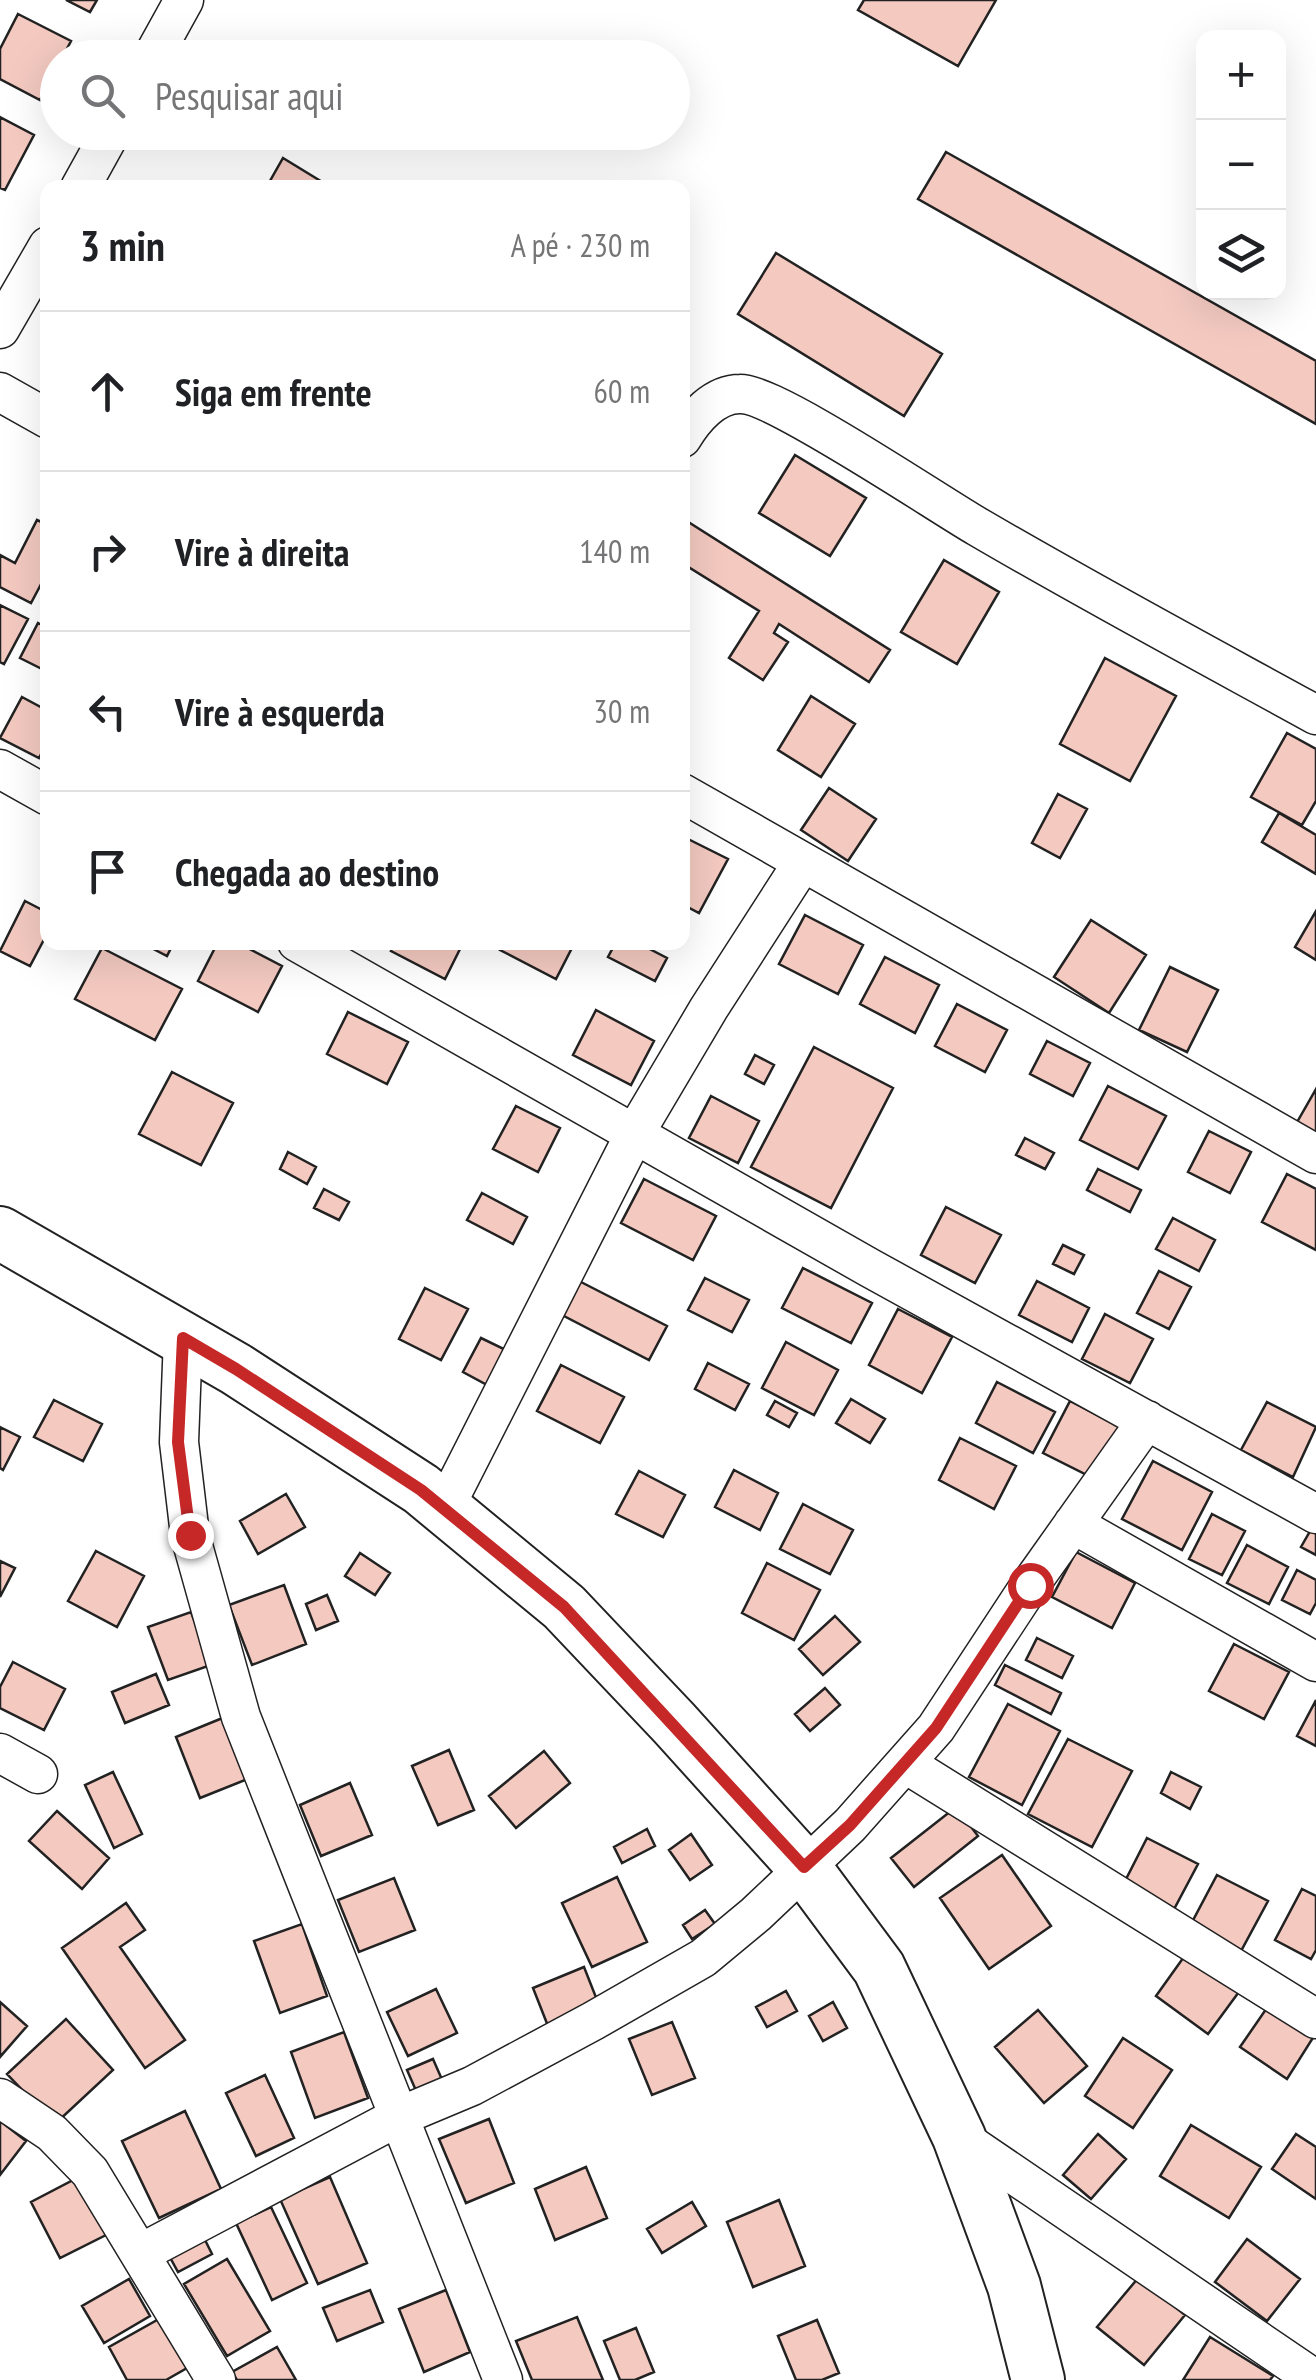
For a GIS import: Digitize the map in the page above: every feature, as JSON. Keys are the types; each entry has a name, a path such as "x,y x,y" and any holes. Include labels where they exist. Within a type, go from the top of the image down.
{"main road":[{"path":"0,1233 183,1338 421,1490 564,1607 804,1867 879,1968 959,2137 1014,2286 1038,2380"}],"street":[{"path":"162,40 184,0"},
{"path":"84,180 101,150"},
{"path":"0,329 40,260"},
{"path":"0,392 40,414"},
{"path":"690,425 714,402 741,394 784,410 979,527 1316,716"},
{"path":"0,769 40,792"},
{"path":"690,798 1316,1154"},
{"path":"444,1509 636,1132 709,1008 803,862"},
{"path":"310,950 870,1268 1316,1514"},
{"path":"183,1338 178,1442 190,1535 241,1717 503,2380"},
{"path":"141,2254 398,2117 472,2086 703,1958 850,1825 936,1728 1146,1420"},
{"path":"1073,1524 1316,1662"},
{"path":"0,1753 38,1774"},
{"path":"906,1764 1316,2020"},
{"path":"0,2098 52,2133 90,2172 216,2380"},
{"path":"959,2137 1316,2380"}],"building":[{"path":"66,0 97,0 90,12"},
{"path":"864,0 996,0 958,66 858,10"},
{"path":"18,14 69,40 40,40 40,100 0,79 0,49"},
{"path":"0,117 34,135 5,190 0,188"},
{"path":"946,152 1196,293 1196,300 1208,300 1316,361 1316,424 918,199"},
{"path":"283,158 319,180 271,180"},
{"path":"776,253 942,354 904,416 738,314"},
{"path":"795,455 866,498 830,556 759,513"},
{"path":"37,520 40,521 40,586 31,603 0,587 0,555 15,563"},
{"path":"690,523 890,650 869,682 779,624 774,633 788,642 763,680 729,658 759,611 690,568"},
{"path":"944,560 999,592 957,664 901,632"},
{"path":"0,605 28,619 4,664 0,662"},
{"path":"38,623 40,624 40,668 20,658"},
{"path":"1105,658 1176,696 1130,781 1060,744"},
{"path":"811,696 855,724 821,777 778,750"},
{"path":"22,697 40,707 39,758 0,738"},
{"path":"1287,733 1316,749 1316,801 1302,825 1251,797"},
{"path":"829,788 876,819 848,861 801,830"},
{"path":"1058,794 1087,809 1060,858 1032,843"},
{"path":"1279,813 1316,835 1316,874 1262,842"},
{"path":"690,840 728,859 699,913 690,908"},
{"path":"25,901 40,909 40,947 30,966 0,951"},
{"path":"1316,911 1316,960 1295,947"},
{"path":"805,915 863,945 838,994 779,964"},
{"path":"1091,920 1146,955 1109,1013 1054,977"},
{"path":"101,950 182,989 155,1040 75,999"},
{"path":"214,950 251,950 282,966 258,1012 198,981"},
{"path":"392,950 460,950 445,979"},
{"path":"500,950 571,950 556,979"},
{"path":"612,950 652,950 667,958 655,981 608,957"},
{"path":"885,957 939,985 915,1033 860,1004"},
{"path":"1170,967 1218,990 1187,1052 1139,1030"},
{"path":"957,1004 1007,1030 985,1072 935,1046"},
{"path":"596,1010 654,1041 631,1085 573,1055"},
{"path":"348,1012 408,1042 387,1084 327,1054"},
{"path":"1047,1041 1090,1063 1073,1096 1030,1074"},
{"path":"814,1047 893,1088 831,1208 751,1167"},
{"path":"755,1055 774,1065 764,1084 745,1074"},
{"path":"172,1072 233,1103 201,1165 139,1134"},
{"path":"1108,1086 1166,1116 1138,1169 1080,1140"},
{"path":"1316,1089 1316,1136 1296,1124"},
{"path":"711,1096 759,1121 738,1163 689,1138"},
{"path":"516,1106 560,1128 538,1172 493,1149"},
{"path":"1209,1131 1251,1152 1230,1193 1188,1172"},
{"path":"1025,1138 1054,1153 1045,1169 1016,1155"},
{"path":"288,1152 316,1167 307,1184 280,1169"},
{"path":"1098,1169 1141,1190 1130,1212 1087,1190"},
{"path":"1287,1174 1316,1189 1316,1250 1262,1222"},
{"path":"644,1179 716,1216 693,1260 621,1223"},
{"path":"324,1189 349,1202 339,1220 314,1208"},
{"path":"482,1193 527,1217 513,1244 467,1220"},
{"path":"946,1207 1001,1235 975,1283 921,1255"},
{"path":"1173,1218 1215,1240 1199,1271 1156,1249"},
{"path":"1063,1245 1084,1255 1074,1274 1053,1264"},
{"path":"803,1268 872,1303 851,1343 782,1308"},
{"path":"1159,1271 1191,1287 1169,1329 1137,1313"},
{"path":"705,1278 749,1300 732,1332 688,1310"},
{"path":"579,1281 667,1326 649,1360 562,1315"},
{"path":"1037,1281 1089,1308 1072,1342 1019,1315"},
{"path":"425,1288 468,1309 441,1360 399,1339"},
{"path":"898,1309 952,1337 922,1393 869,1365"},
{"path":"1105,1314 1153,1339 1130,1383 1082,1359"},
{"path":"481,1338 508,1351 489,1386 463,1372"},
{"path":"786,1342 838,1370 814,1415 762,1388"},
{"path":"708,1363 749,1384 735,1410 695,1389"},
{"path":"561,1365 624,1397 600,1443 537,1411"},
{"path":"997,1382 1055,1412 1033,1453 976,1423"},
{"path":"851,1399 885,1419 870,1443 836,1423"},
{"path":"54,1400 102,1424 83,1461 34,1437"},
{"path":"775,1401 797,1413 789,1427 767,1415"},
{"path":"1070,1401 1122,1428 1095,1479 1043,1453"},
{"path":"1267,1402 1316,1427 1293,1477 1241,1450"},
{"path":"0,1427 20,1437 3,1470 0,1468"},
{"path":"960,1438 1016,1466 994,1509 939,1480"},
{"path":"1153,1461 1212,1492 1182,1550 1122,1519"},
{"path":"734,1470 778,1493 760,1530 715,1507"},
{"path":"639,1471 685,1495 663,1537 616,1514"},
{"path":"286,1494 305,1527 258,1554 240,1521"},
{"path":"803,1504 853,1530 830,1574 780,1549"},
{"path":"1212,1514 1245,1531 1222,1575 1189,1559"},
{"path":"1316,1527 1316,1555 1301,1547"},
{"path":"1247,1545 1288,1567 1269,1604 1227,1583"},
{"path":"96,1551 144,1576 117,1627 68,1601"},
{"path":"1076,1552 1135,1583 1112,1628 1052,1597"},
{"path":"360,1553 390,1573 375,1595 345,1576"},
{"path":"0,1561 15,1568 0,1597"},
{"path":"767,1563 820,1590 794,1640 742,1613"},
{"path":"1297,1570 1316,1580 1316,1603 1310,1614 1282,1600"},
{"path":"284,1585 306,1644 252,1665 229,1605"},
{"path":"327,1595 338,1621 316,1630 306,1604"},
{"path":"191,1612 211,1665 168,1680 148,1627"},
{"path":"835,1616 860,1642 823,1675 799,1649"},
{"path":"1037,1638 1073,1656 1062,1678 1026,1660"},
{"path":"1234,1644 1289,1672 1264,1719 1209,1691"},
{"path":"13,1662 65,1689 44,1730 0,1708 0,1687"},
{"path":"1005,1665 1061,1693 1051,1714 995,1685"},
{"path":"156,1674 169,1705 125,1723 112,1692"},
{"path":"825,1688 840,1705 810,1731 795,1714"},
{"path":"1316,1700 1316,1746 1297,1736"},
{"path":"1008,1704 1060,1731 1022,1805 969,1777"},
{"path":"225,1717 250,1778 200,1798 176,1737"},
{"path":"1068,1739 1132,1771 1092,1847 1028,1814"},
{"path":"449,1750 474,1810 438,1825 412,1766"},
{"path":"544,1751 570,1783 516,1828 489,1796"},
{"path":"113,1772 142,1834 114,1848 85,1785"},
{"path":"1171,1772 1201,1787 1190,1809 1161,1793"},
{"path":"350,1783 372,1835 321,1856 300,1805"},
{"path":"956,1807 978,1836 914,1887 891,1858"},
{"path":"57,1811 109,1858 82,1889 29,1841"},
{"path":"647,1829 655,1846 622,1863 614,1847"},
{"path":"691,1834 712,1865 690,1880 669,1850"},
{"path":"1147,1838 1198,1864 1172,1913 1122,1887"},
{"path":"1002,1855 1051,1926 989,1969 940,1898"},
{"path":"1217,1875 1268,1901 1241,1951 1190,1926"},
{"path":"617,1877 647,1942 592,1967 562,1903"},
{"path":"394,1878 415,1930 359,1952 338,1900"},
{"path":"1302,1889 1316,1896 1316,1950 1311,1959 1275,1940"},
{"path":"126,1903 145,1930 120,1947 185,2040 145,2068 62,1948"},
{"path":"705,1910 715,1924 692,1939 683,1925"},
{"path":"302,1924 327,1996 280,2013 254,1941"},
{"path":"1191,1947 1244,1985 1208,2034 1156,1996"},
{"path":"584,1967 599,2005 548,2026 533,1988"},
{"path":"436,1989 457,2033 408,2056 387,2012"},
{"path":"786,1991 797,2011 767,2027 756,2007"},
{"path":"0,2002 27,2026 0,2057"},
{"path":"833,2002 847,2028 823,2041 809,2016"},
{"path":"1271,2002 1316,2033 1287,2079 1240,2047"},
{"path":"1038,2010 1087,2066 1044,2103 995,2047"},
{"path":"66,2019 113,2070 55,2124 7,2074"},
{"path":"672,2022 695,2078 652,2095 629,2039"},
{"path":"344,2032 368,2098 315,2118 291,2052"},
{"path":"1123,2038 1172,2070 1133,2128 1085,2096"},
{"path":"433,2059 447,2091 421,2102 407,2070"},
{"path":"265,2075 294,2138 256,2156 226,2093"},
{"path":"185,2111 221,2189 159,2218 122,2141"},
{"path":"489,2119 514,2183 466,2203 439,2139"},
{"path":"0,2121 26,2141 0,2175"},
{"path":"1191,2125 1261,2167 1229,2218 1160,2176"},
{"path":"1098,2134 1126,2159 1091,2199 1063,2175"},
{"path":"1296,2134 1316,2147 1316,2199 1272,2169"},
{"path":"586,2167 607,2218 555,2240 535,2189"},
{"path":"79,2177 108,2234 60,2258 31,2202"},
{"path":"330,2177 367,2263 318,2284 280,2199"},
{"path":"779,2200 805,2266 753,2287 727,2222"},
{"path":"692,2202 706,2226 662,2253 647,2229"},
{"path":"271,2207 307,2283 272,2300 236,2223"},
{"path":"201,2232 212,2254 178,2272 166,2250"},
{"path":"1247,2239 1300,2279 1267,2321 1215,2282"},
{"path":"227,2259 270,2331 227,2356 184,2284"},
{"path":"1139,2277 1185,2315 1144,2365 1097,2327"},
{"path":"129,2279 150,2316 104,2343 82,2306"},
{"path":"370,2290 383,2322 337,2341 323,2308"},
{"path":"446,2290 470,2352 424,2372 399,2309"},
{"path":"577,2317 603,2380 532,2380 516,2341"},
{"path":"159,2319 187,2368 166,2380 127,2380 109,2347"},
{"path":"817,2320 839,2373 822,2380 796,2380 778,2336"},
{"path":"636,2328 654,2372 635,2380 620,2380 604,2341"},
{"path":"1210,2337 1273,2376 1270,2380 1183,2380"},
{"path":"277,2347 296,2380 237,2380 232,2372"}],"route":[{"path":"190,1535 178,1442 183,1338 421,1490 564,1607 804,1867 850,1825 936,1728 1030,1585"}]}
